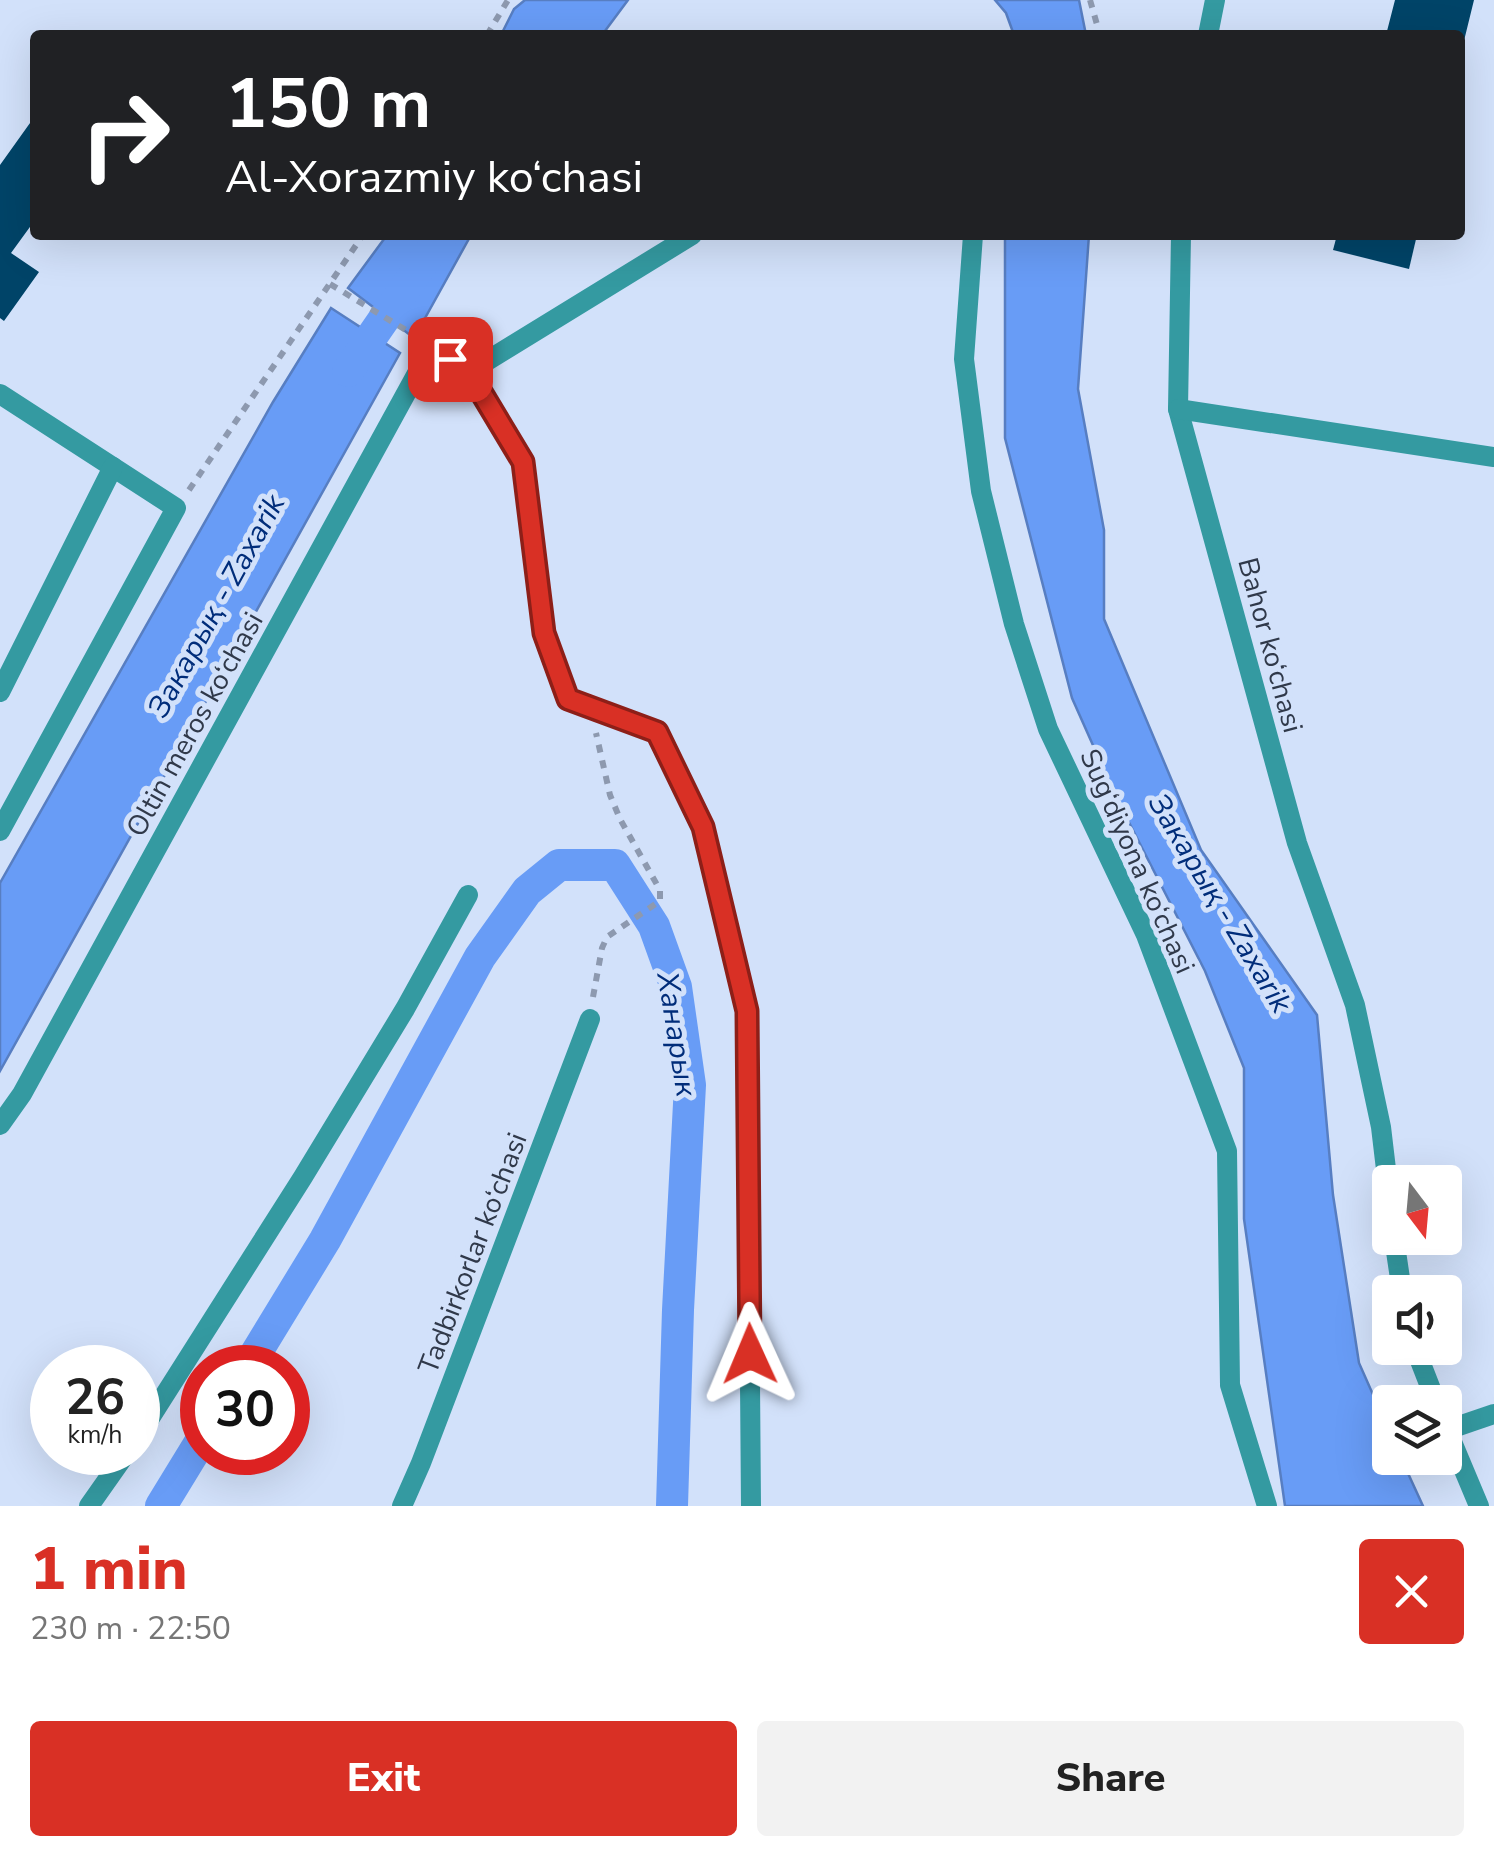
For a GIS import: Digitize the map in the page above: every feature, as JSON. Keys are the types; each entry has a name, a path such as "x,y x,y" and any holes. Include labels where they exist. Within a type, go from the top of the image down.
{"street":[{"path":"1209,30 1215,0"},
{"path":"469,372 684,240"},
{"name":"Sug‘diyona ko‘chasi","path":"973,240 964,359 981,491 1014,624 1048,729 1146,935 1227,1151 1230,1386 1267,1506"},
{"name":"Bahor ko‘chasi","path":"1180,240 1178,409 1298,843 1355,1005 1386,1165"},
{"path":"432,346 469,372 523,462 544,633 568,699 657,732 703,827 747,1011 750,1506"},
{"name":"Oltin meros ko‘chasi","path":"0,1125 22,1094 432,346"},
{"path":"0,394 176,508 0,831"},
{"path":"1178,409 1492,463"},
{"path":"0,692 113,468"},
{"path":"160,1402 324,1144 468,895"},
{"name":"Tadbirkorlar ko‘chasi","path":"402,1506 590,1019"},
{"path":"1462,1423 1494,1414"},
{"path":"1462,1466 1479,1506"},
{"path":"89,1506 110,1475"}],"path":[{"path":"490,30 508,0"},
{"path":"1090,0 1099,30"},
{"path":"176,508 360,240"},
{"path":"330,284 432,346"},
{"path":"590,707 610,795 660,890 660,901 608,937 602,948 590,1019"}],"water":[{"path":"525,0 628,0 606,30 504,30 514,9"},
{"path":"995,0 1079,0 1085,30 1012,30 1006,13"},
{"path":"383,240 468,240 414,338 348,288"},
{"path":"1005,240 1089,240 1078,389 1104,530 1104,619 1201,850 1317,1015 1333,1195 1359,1363 1372,1392 1372,1475 1409,1475 1423,1506 1285,1506 1244,1219 1244,1068 1205,971 1116,797 1072,698 1005,438"},
{"path":"331,308 400,353 0,1071 0,883 273,402"}],"building":[{"path":"1395,0 1474,0 1465,37 1465,30 1387,30"},
{"path":"30,123 30,227 11,253 39,272 4,321 0,318 0,165"},
{"path":"1336,240 1416,240 1409,269 1333,250"}],"waterway":[{"name":"Закарық - Zaxarik","path":"348,371 439,240"},
{"name":"Ханарык","path":"261,1345 325,1240 480,957 527,891 559,865 615,865 654,926 676,987 690,1085 672,1506"},
{"name":"Ханарык","path":"161,1506 180,1475"}],"route":[{"path":"450,359 469,372 523,462 544,633 568,699 657,732 703,827 747,1011 750,1354"}]}
